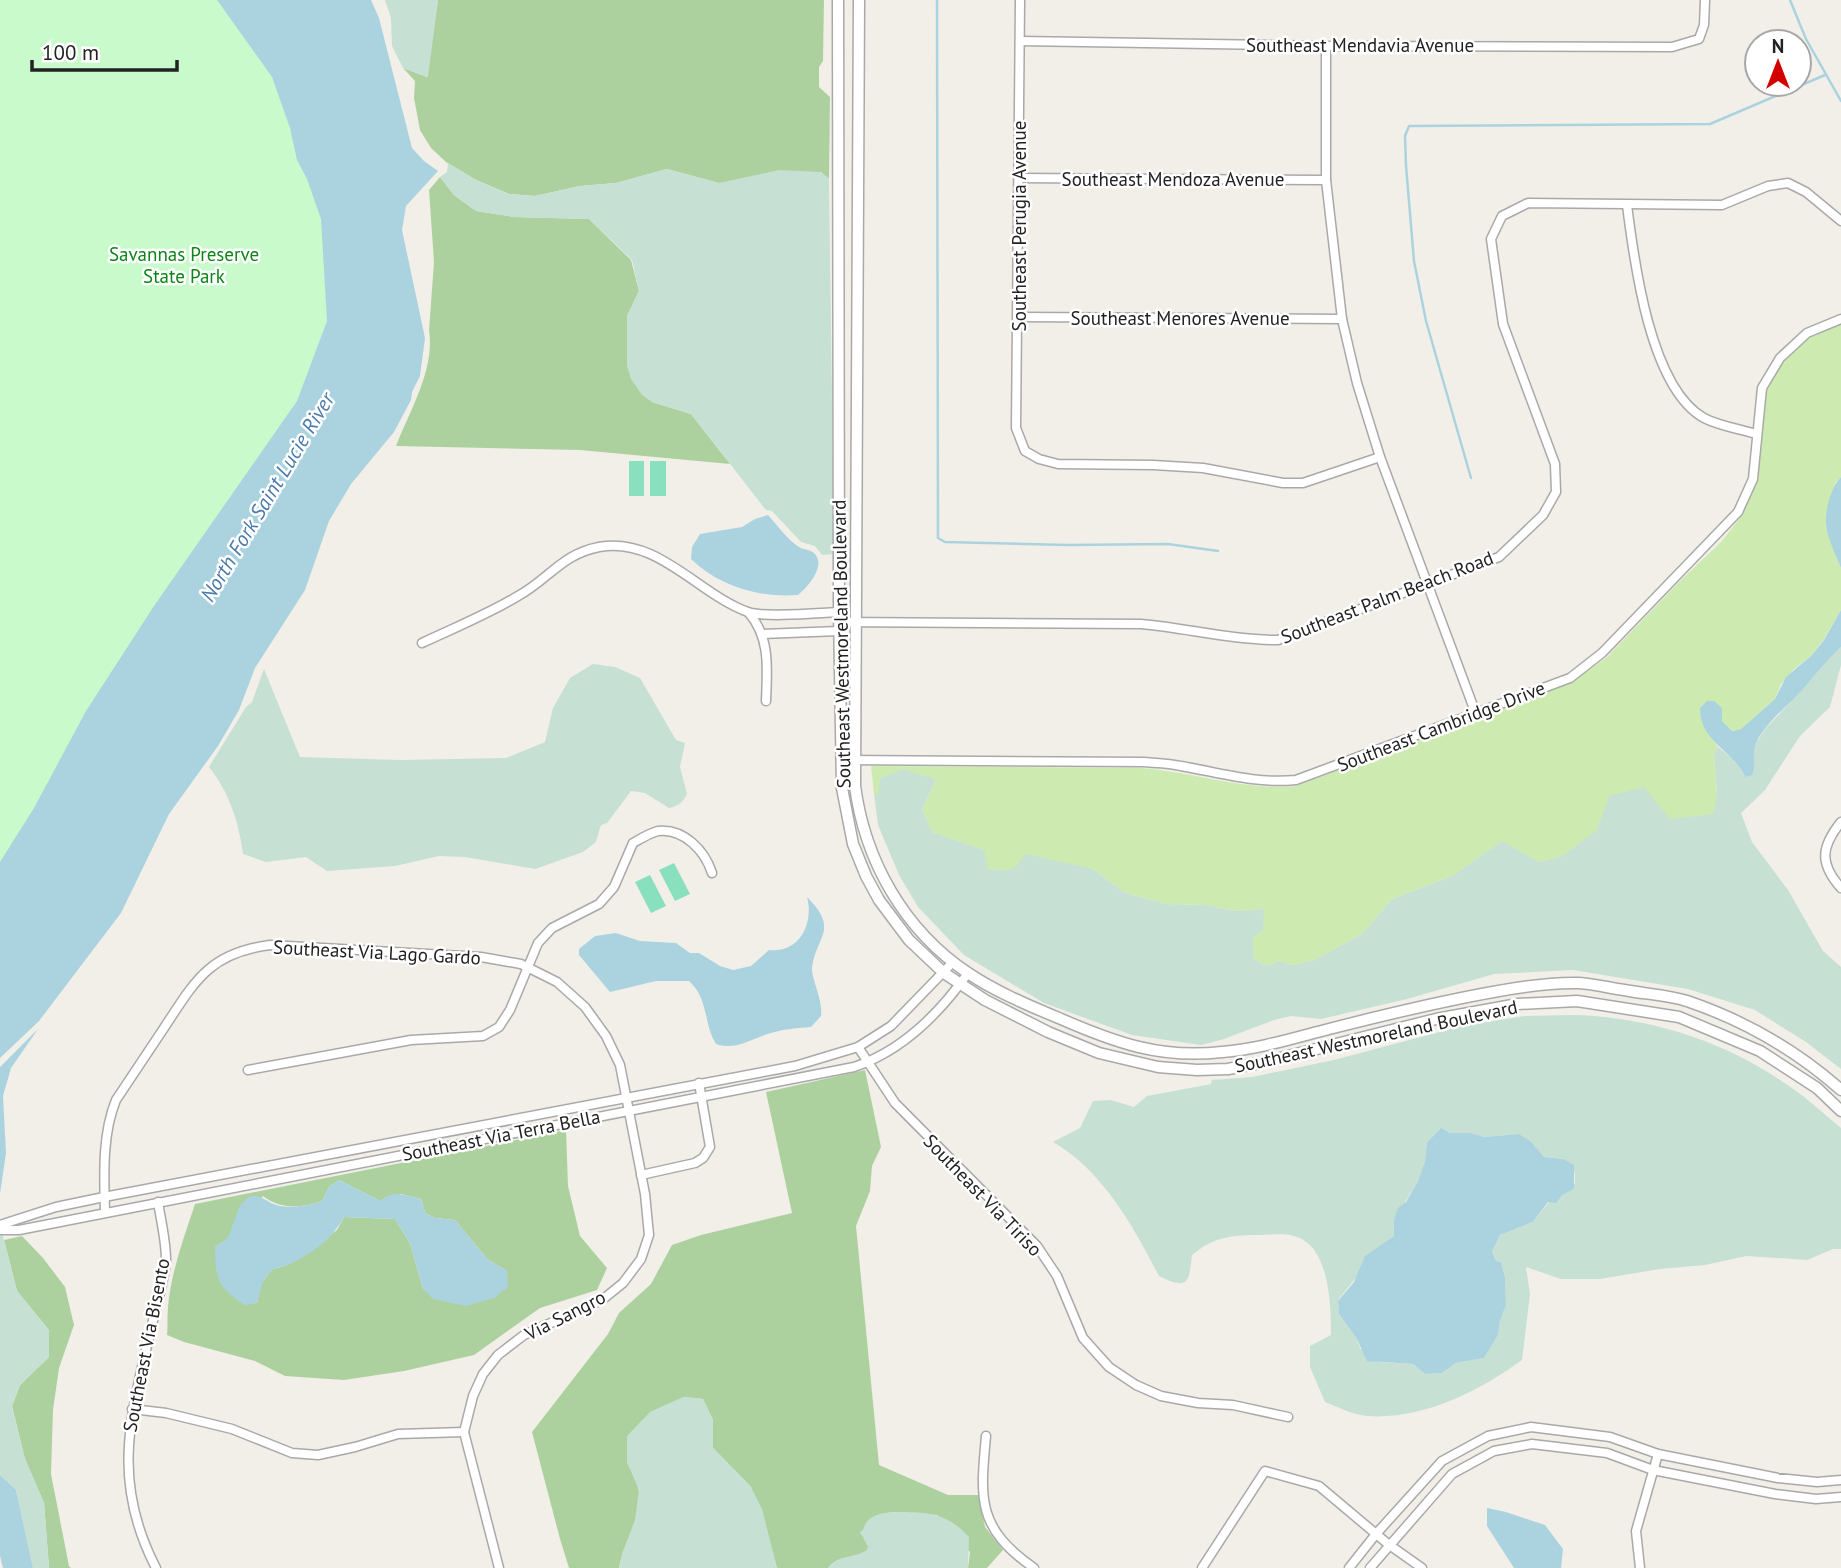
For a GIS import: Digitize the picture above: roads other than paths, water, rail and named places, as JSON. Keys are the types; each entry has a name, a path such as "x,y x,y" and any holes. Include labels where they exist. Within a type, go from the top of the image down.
{"street":[{"name":"Southeast Westmoreland Boulevard","path":"838,0 841,760 845,812 853,844 879,900 909,940 960,985 1048,1031 1127,1062 1197,1070 1228,1069 1436,1019 1518,1004 1577,1001 1679,1017 1760,1051 1817,1088 1841,1111"},
{"name":"Southeast Westmoreland Boulevard","path":"859,0 855,622 855,760 859,814 866,840 892,895 930,942 968,974 1055,1017 1116,1042 1160,1052 1198,1054 1262,1046 1439,1001 1521,987 1579,983 1685,1000 1766,1036 1823,1073 1841,1090"},
{"name":"Southeast Perugia Avenue","path":"1020,0 1016,428 1025,451 1039,459 1058,464 1203,468 1283,483 1303,483 1380,457"},
{"name":"Southeast Mendavia Avenue","path":"1020,41 1326,46 1672,47 1699,39 1704,25 1705,0"},
{"path":"1326,46 1326,180 1342,319 1357,383 1380,457 1476,713"},
{"name":"Southeast Mendoza Avenue","path":"1019,178 1326,180"},
{"name":"Southeast Palm Beach Road","path":"839,622 1141,624 1255,640 1278,640 1499,556 1543,515 1556,492 1555,464 1503,324 1492,239 1502,216 1528,203 1722,205 1768,186 1788,183 1806,192 1841,220"},
{"path":"1627,205 1636,277 1659,356 1682,400 1704,418 1756,434"},
{"name":"Southeast Menores Avenue","path":"1019,317 1342,319"},
{"name":"Southeast Cambridge Drive","path":"841,760 1143,762 1179,765 1245,779 1272,782 1296,780 1570,678 1602,653 1738,512 1753,479 1762,388 1780,358 1807,333 1841,319"},
{"path":"422,643 516,598 569,557 606,546 624,546 654,555 749,613 839,622"},
{"path":"749,613 762,634 767,659 766,701"},
{"path":"762,634 839,622"},
{"path":"1841,822 1828,838 1825,857 1828,874 1841,888"},
{"path":"248,1070 411,1040 483,1036 499,1027 510,1010 538,943 552,928 599,904 614,887 633,843 659,831 689,839 708,860 712,873"},
{"name":"Southeast Via Lago Gardo","path":"105,1212 106,1135 109,1116 116,1100 194,983 212,966 249,948 270,945 481,957 521,964 557,982 585,1007 606,1036 620,1065 626,1097"},
{"name":"Southeast Via Terra Bella","path":"0,1228 56,1207 104,1197 795,1066 858,1046 891,1026 953,962"},
{"name":"Southeast Via Terra Bella","path":"0,1228 19,1230 854,1067 898,1046 921,1027 968,974"},
{"name":"Southeast Via Tiriso","path":"858,1046 895,1103 1037,1246 1057,1276 1083,1338 1109,1367 1136,1385 1161,1396 1198,1403 1233,1405 1288,1417"},
{"path":"641,1175 695,1163 703,1158 710,1147 699,1083"},
{"name":"Via Sangro","path":"464,1432 478,1385 483,1374 498,1356 523,1335 602,1300 623,1283 641,1259 649,1235 626,1097"},
{"name":"Southeast Via Bisento","path":"156,1568 136,1518 129,1487 127,1459 132,1409 166,1261 158,1202"},
{"path":"132,1409 166,1413 232,1429 292,1453 318,1455 398,1434 464,1432 499,1568"},
{"path":"1531,1427 1532,1444"},
{"path":"1349,1568 1442,1461 1488,1436 1531,1427 1610,1437 1658,1454 1792,1479 1817,1482 1841,1480"},
{"path":"986,1436 981,1488 989,1523 1011,1552 1034,1568"},
{"path":"1370,1568 1388,1544 1452,1474 1494,1451 1532,1444 1606,1453 1653,1470 1789,1496 1816,1499 1841,1497"},
{"path":"1640,1568 1636,1531 1658,1454"},
{"path":"1202,1568 1265,1471 1319,1486 1388,1544 1422,1568"},
{"path":"1789,1496 1792,1479"}],"water":[{"name":"North Fork Saint Lucie River","path":"217,0 371,0 379,18 412,148 438,171 406,206 402,230 425,338 420,376 394,432 351,484 329,521 305,590 255,668 239,710 218,746 169,814 121,913 39,1021 0,1058 0,862 34,808 86,711 154,606 297,401 327,321 321,219 307,179 297,160 290,128 272,77"},
{"path":"1841,477 1841,568 1828,536 1826,518 1831,495"},
{"path":"768,515 795,544 814,553 817,558 815,576 798,595 769,595 741,589 715,577 691,559 692,547 700,534 742,527"},
{"path":"1841,610 1841,647 1766,728 1755,747 1752,775 1745,777 1705,730 1700,708 1707,701 1714,701 1722,708 1722,721 1732,731 1741,729 1775,699 1786,677 1812,655"},
{"path":"807,897 817,908 824,926 812,968 821,1016 811,1027 776,1032 738,1045 716,1044 700,995 689,981 656,981 610,992 579,955 579,949 595,936 616,933 640,941 676,943 690,953 699,953 720,966 733,970 751,966 769,950 789,947 802,934 808,917"},
{"path":"38,1029 11,1068 3,1096 6,1153 0,1194 0,1067"},
{"path":"1441,1128 1450,1133 1471,1133 1484,1137 1519,1134 1531,1142 1544,1157 1563,1159 1574,1165 1574,1189 1562,1195 1556,1203 1548,1202 1533,1222 1500,1235 1492,1251 1496,1261 1501,1262 1505,1277 1506,1305 1498,1335 1484,1358 1456,1363 1442,1373 1425,1374 1413,1364 1367,1361 1357,1339 1339,1314 1338,1301 1354,1282 1365,1256 1394,1236 1394,1220 1398,1208 1406,1202 1418,1181 1425,1161 1427,1142"},
{"path":"339,1180 380,1201 394,1194 421,1199 425,1213 435,1218 455,1220 487,1259 507,1271 508,1287 494,1298 466,1306 433,1299 423,1289 410,1243 395,1219 344,1217 328,1239 314,1250 270,1272 263,1283 257,1303 245,1305 229,1293 217,1274 215,1247 228,1238 240,1205 250,1196 283,1206 322,1201 329,1187"},
{"path":"0,1475 16,1490 33,1568 3,1568 0,1556"},
{"path":"1487,1508 1545,1525 1563,1549 1561,1568 1514,1568 1487,1526"}],"waterway":[{"path":"937,0 938,538 945,542 1168,544 1218,551"},
{"path":"1790,0 1806,39 1841,101"},
{"path":"1471,478 1426,321 1414,261 1406,166 1405,136 1409,126 1710,124 1825,75"}],"park label":[{"name":"Savannas Preserve State Park","path":"184,265"}]}
